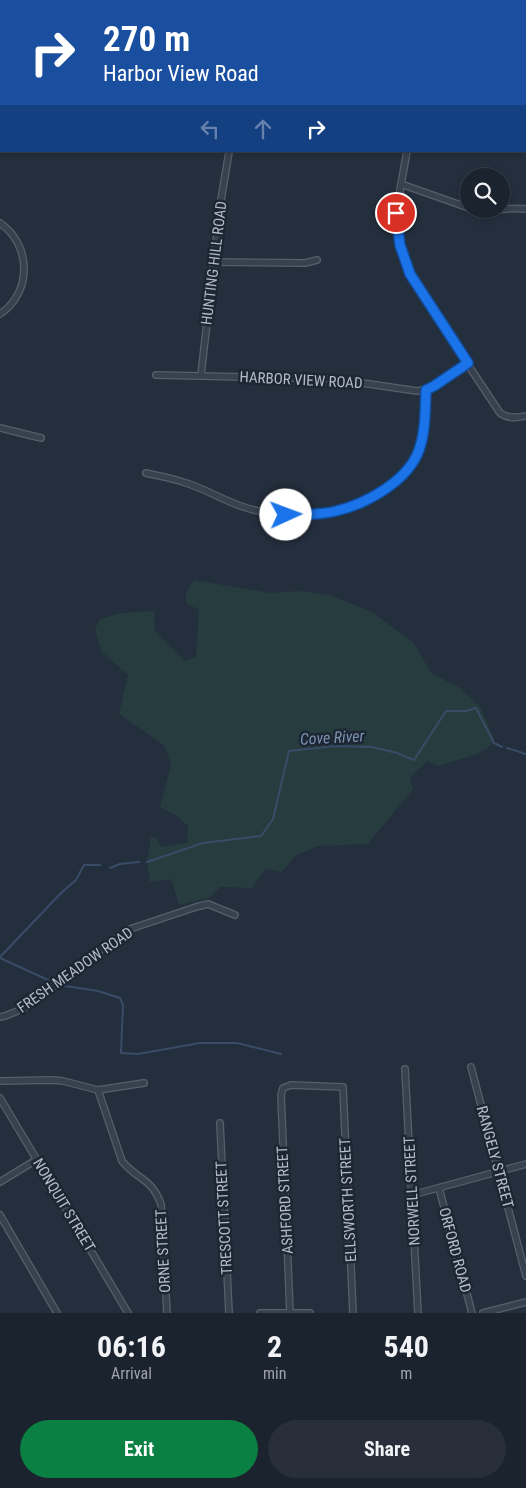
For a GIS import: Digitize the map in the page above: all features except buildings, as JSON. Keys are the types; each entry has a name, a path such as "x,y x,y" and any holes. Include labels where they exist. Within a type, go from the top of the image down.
{"street":[{"name":"HUNTING HILL ROAD","path":"201,375 221,200 229,152"},
{"path":"407,152 396,208 399,239 406,264 417,288 500,413 510,417 526,416"},
{"path":"400,184 460,205"},
{"path":"510,209 520,208 526,210"},
{"path":"0,224 8,230 22,252 24,268 23,283 13,304 0,314"},
{"path":"214,262 305,263 317,260"},
{"path":"146,473 184,482 246,508 286,515 335,512 367,500 407,470 418,452 424,432 426,390 468,363"},
{"name":"HARBOR VIEW ROAD","path":"156,375 335,379 417,391 426,390"},
{"path":"0,428 41,438"},
{"name":"FRESH MEADOW ROAD","path":"0,1017 25,1008 127,930 196,906 208,904 235,915"},
{"name":"RANGELY STREET","path":"471,1067 526,1276"},
{"name":"NORWELL STREET","path":"405,1068 418,1313"},
{"path":"0,1081 63,1081 98,1090 144,1083"},
{"name":"ASHFORD STREET","path":"290,1313 281,1095 283,1088 290,1086 343,1087"},
{"name":"ELLSWORTH STREET","path":"343,1087 353,1313"},
{"name":"ORNE STREET","path":"98,1090 117,1151 122,1161 128,1168 148,1181 154,1188 161,1204 167,1313"},
{"name":"NONQUIT STREET","path":"0,1098 128,1313"},
{"name":"TRESCOTT STREET","path":"220,1123 229,1313"},
{"path":"0,1182 36,1160"},
{"path":"412,1195 526,1164"},
{"name":"ORFORD ROAD","path":"438,1188 472,1313"},
{"path":"0,1215 57,1313"},
{"path":"483,1313 526,1302"},
{"path":"260,1313 310,1313"}],"green space":[{"path":"194,580 270,593 300,591 329,595 372,612 414,643 431,673 460,688 480,707 494,738 494,743 481,753 437,766 428,761 410,777 413,789 368,844 318,846 295,856 282,872 265,869 252,888 220,887 209,898 179,905 171,879 150,882 147,862 151,837 155,837 161,847 187,843 188,826 177,816 160,807 171,765 165,746 119,714 128,675 101,651 95,629 100,619 121,613 154,611 155,631 185,661 196,657 199,610 186,603 186,593"}],"waterway":[{"name":"Cove River","path":"147,862 203,843 261,836 273,819 289,751 335,746 372,747 397,753 414,760 446,711 466,711 476,708 494,743 502,747"},
{"name":"Cove River","path":"507,748 526,754"},
{"name":"Cove River","path":"110,868 120,864 139,862"},
{"name":"Cove River","path":"0,957 62,892 76,880 84,865 100,865"},
{"path":"0,958 48,980"},
{"path":"65,986 98,991 120,998 123,1005 121,1053 138,1054 200,1043 237,1043 281,1054"}],"route":[{"path":"286,515 335,512 367,500 388,486 407,470 418,452 424,432 426,390 468,363 417,288 410,274 400,245 396,213"}]}
